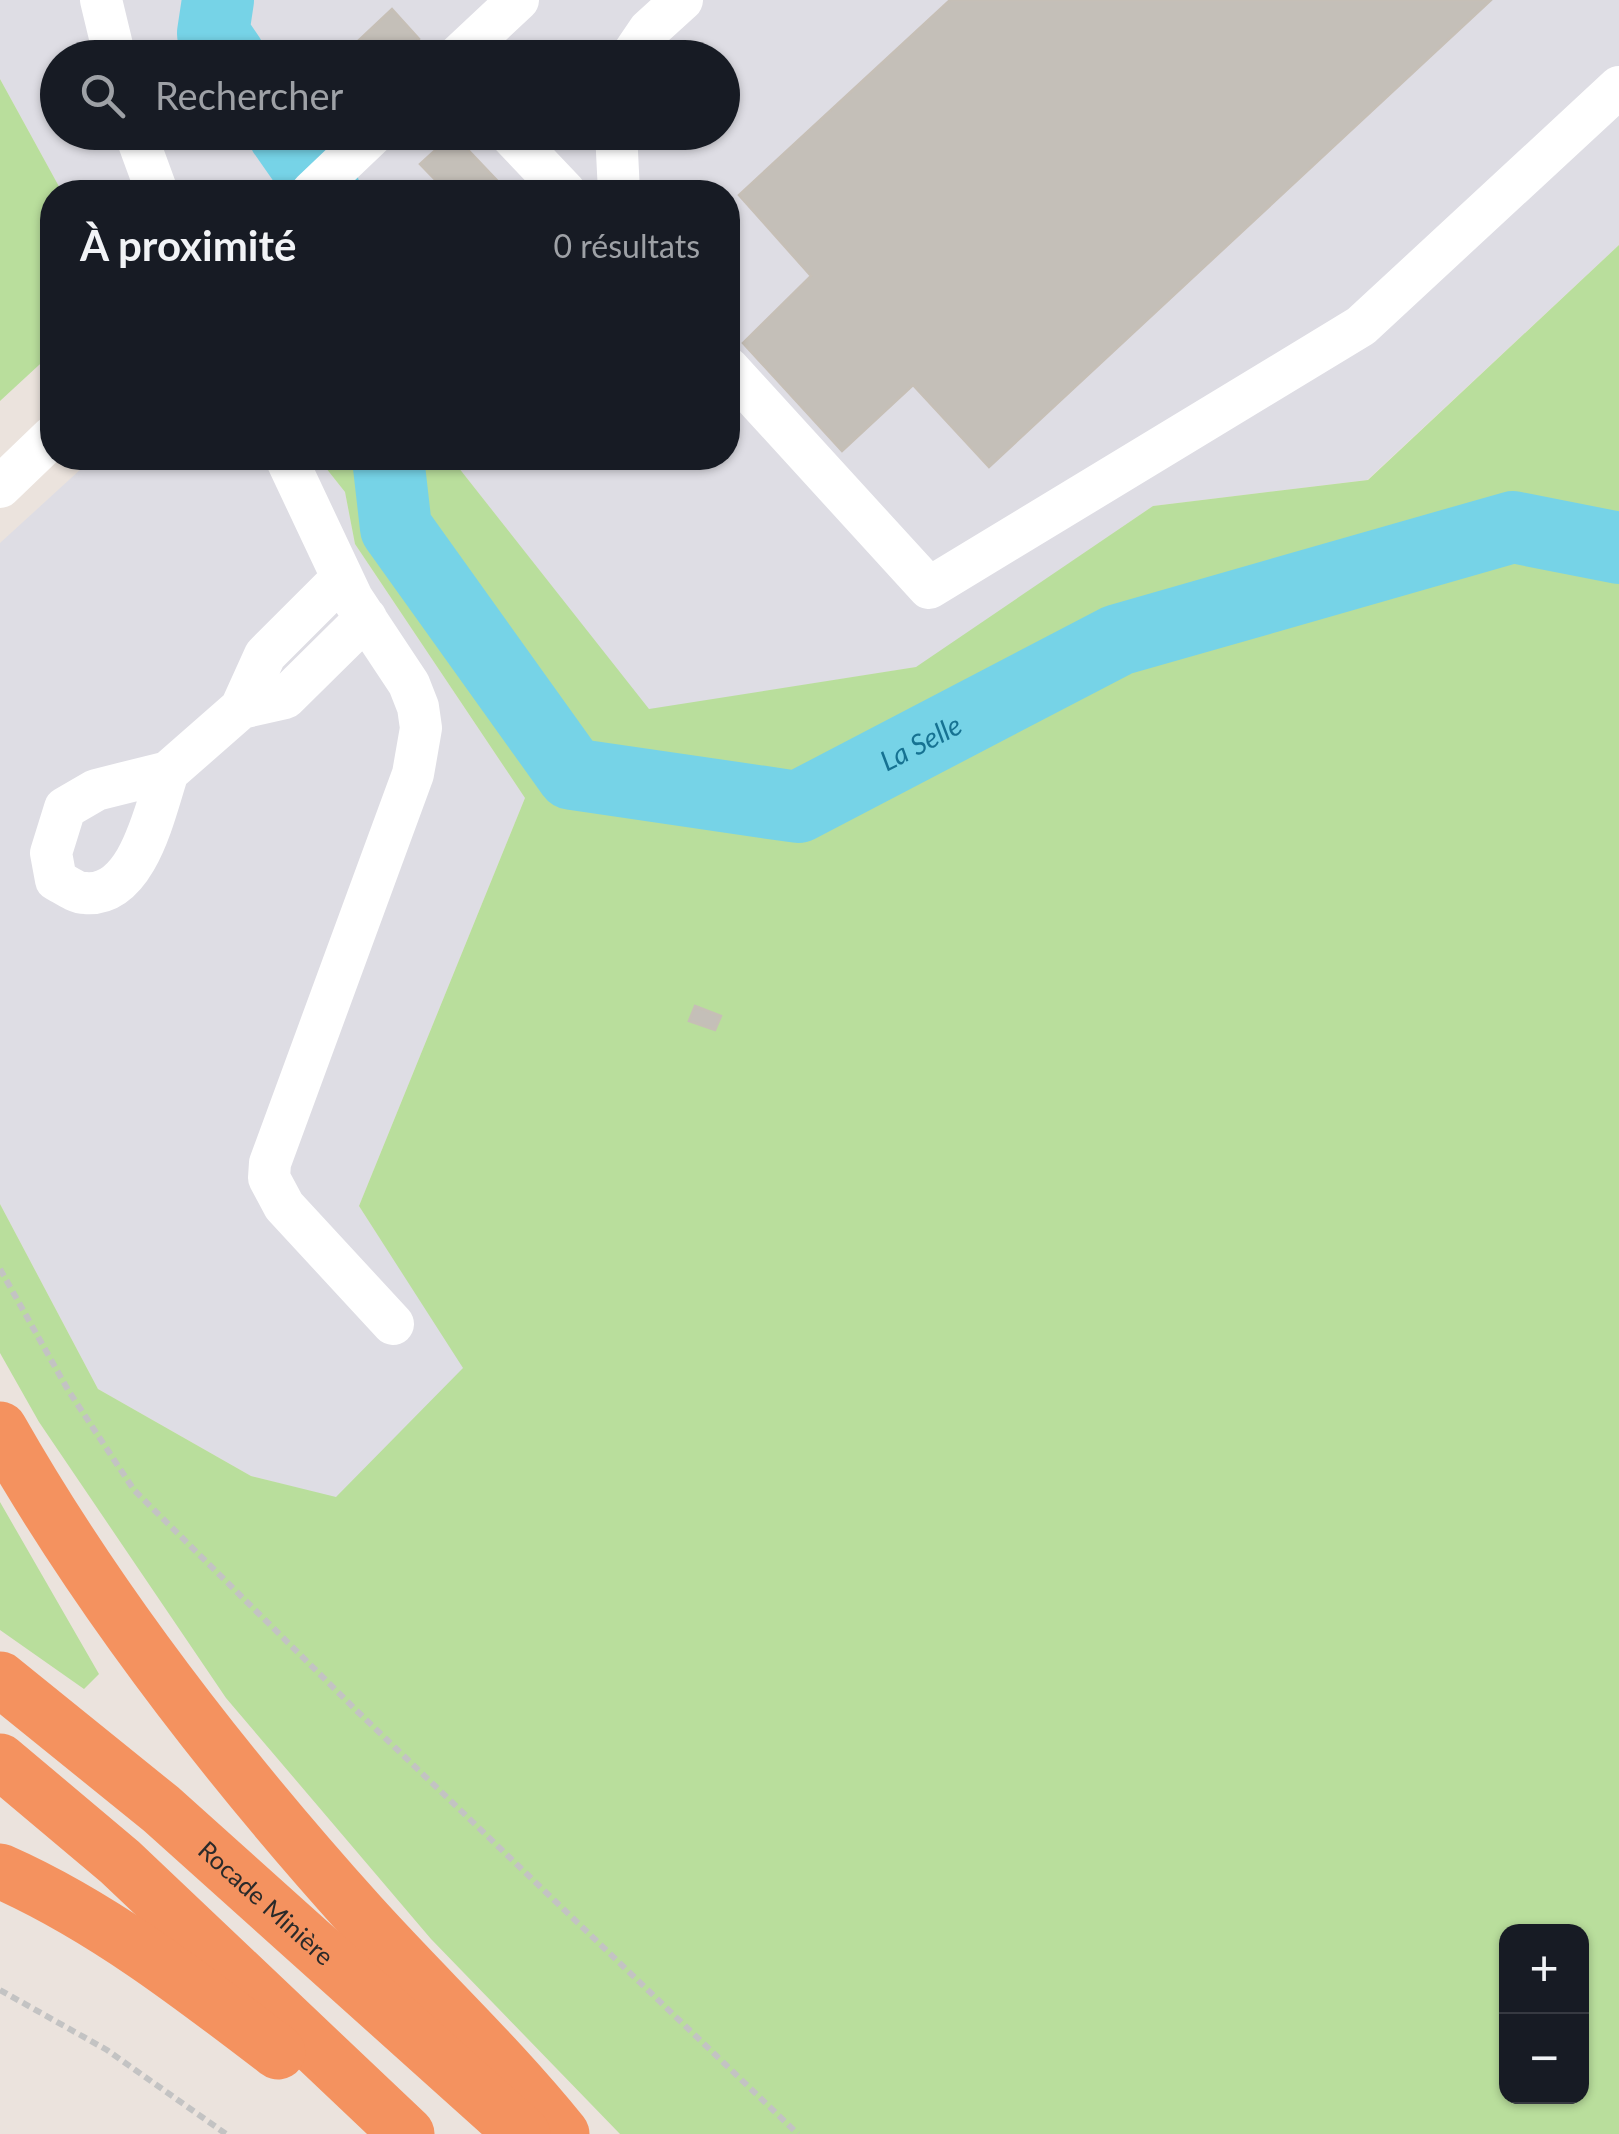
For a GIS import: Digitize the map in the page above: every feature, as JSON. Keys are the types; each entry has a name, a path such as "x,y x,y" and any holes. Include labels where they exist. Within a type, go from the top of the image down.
{"highway":[{"path":"0,1429 104,1596 221,1752 350,1904 518,2078 562,2134"},
{"name":"Rocade Minière","path":"0,1679 162,1810 524,2134"},
{"path":"0,1761 120,1862 408,2134"},
{"path":"0,1872 51,1897 126,1943 275,2049 383,2134"}],"street":[{"path":"100,0 110,40"},
{"path":"475,40 518,0"},
{"path":"642,40 682,0"},
{"path":"740,381 928,588 1361,326 1619,87"},
{"path":"141,150 152,180"},
{"path":"325,180 356,150"},
{"path":"525,150 554,180"},
{"path":"617,150 618,180"},
{"path":"0,487 40,449"},
{"path":"292,470 342,578 409,684 418,707 419,750 270,1163 269,1178 284,1206 393,1324"},
{"path":"168,772 241,708 265,655 342,578"},
{"path":"241,708 286,698 366,618"}],"path":[{"path":"0,1269 68,1390 134,1490 358,1712 798,2134"},
{"path":"0,1990 124,2060 226,2134"}],"shaded area":[{"path":"0,0 1619,0 1619,245 1367,480 1153,506 917,667 649,710 460,470 740,470 740,180 55,180 0,79"},
{"path":"80,470 328,470 345,492 355,544 525,798 359,1206 464,1368 336,1498 251,1476 98,1389 0,1204 0,543"}],"green space":[{"path":"0,79 55,180 40,180 40,364 0,401"},
{"path":"1619,245 1619,2134 620,2134 431,1939 226,1698 39,1422 0,1353 0,1204 98,1389 251,1476 336,1497 463,1368 359,1206 525,798 355,544 345,492 328,470 460,470 649,709 916,667 1153,506 1368,480"},
{"path":"0,1502 99,1674 84,1689 0,1630"}],"building":[{"path":"950,0 1491,0 989,467 913,385 842,451 743,343 811,276 740,194"},
{"path":"392,9 419,39 418,40 359,40"},
{"path":"435,150 468,150 497,180 435,180 420,164"},
{"path":"695,1006 721,1016 715,1030 689,1021"}],"waterway":[{"name":"La Selle","path":"218,0 213,33 218,40"},
{"name":"La Selle","path":"296,150 317,180"},
{"name":"La Selle","path":"389,470 396,528 572,774 798,807 1118,640 1513,527 1619,548"}]}
